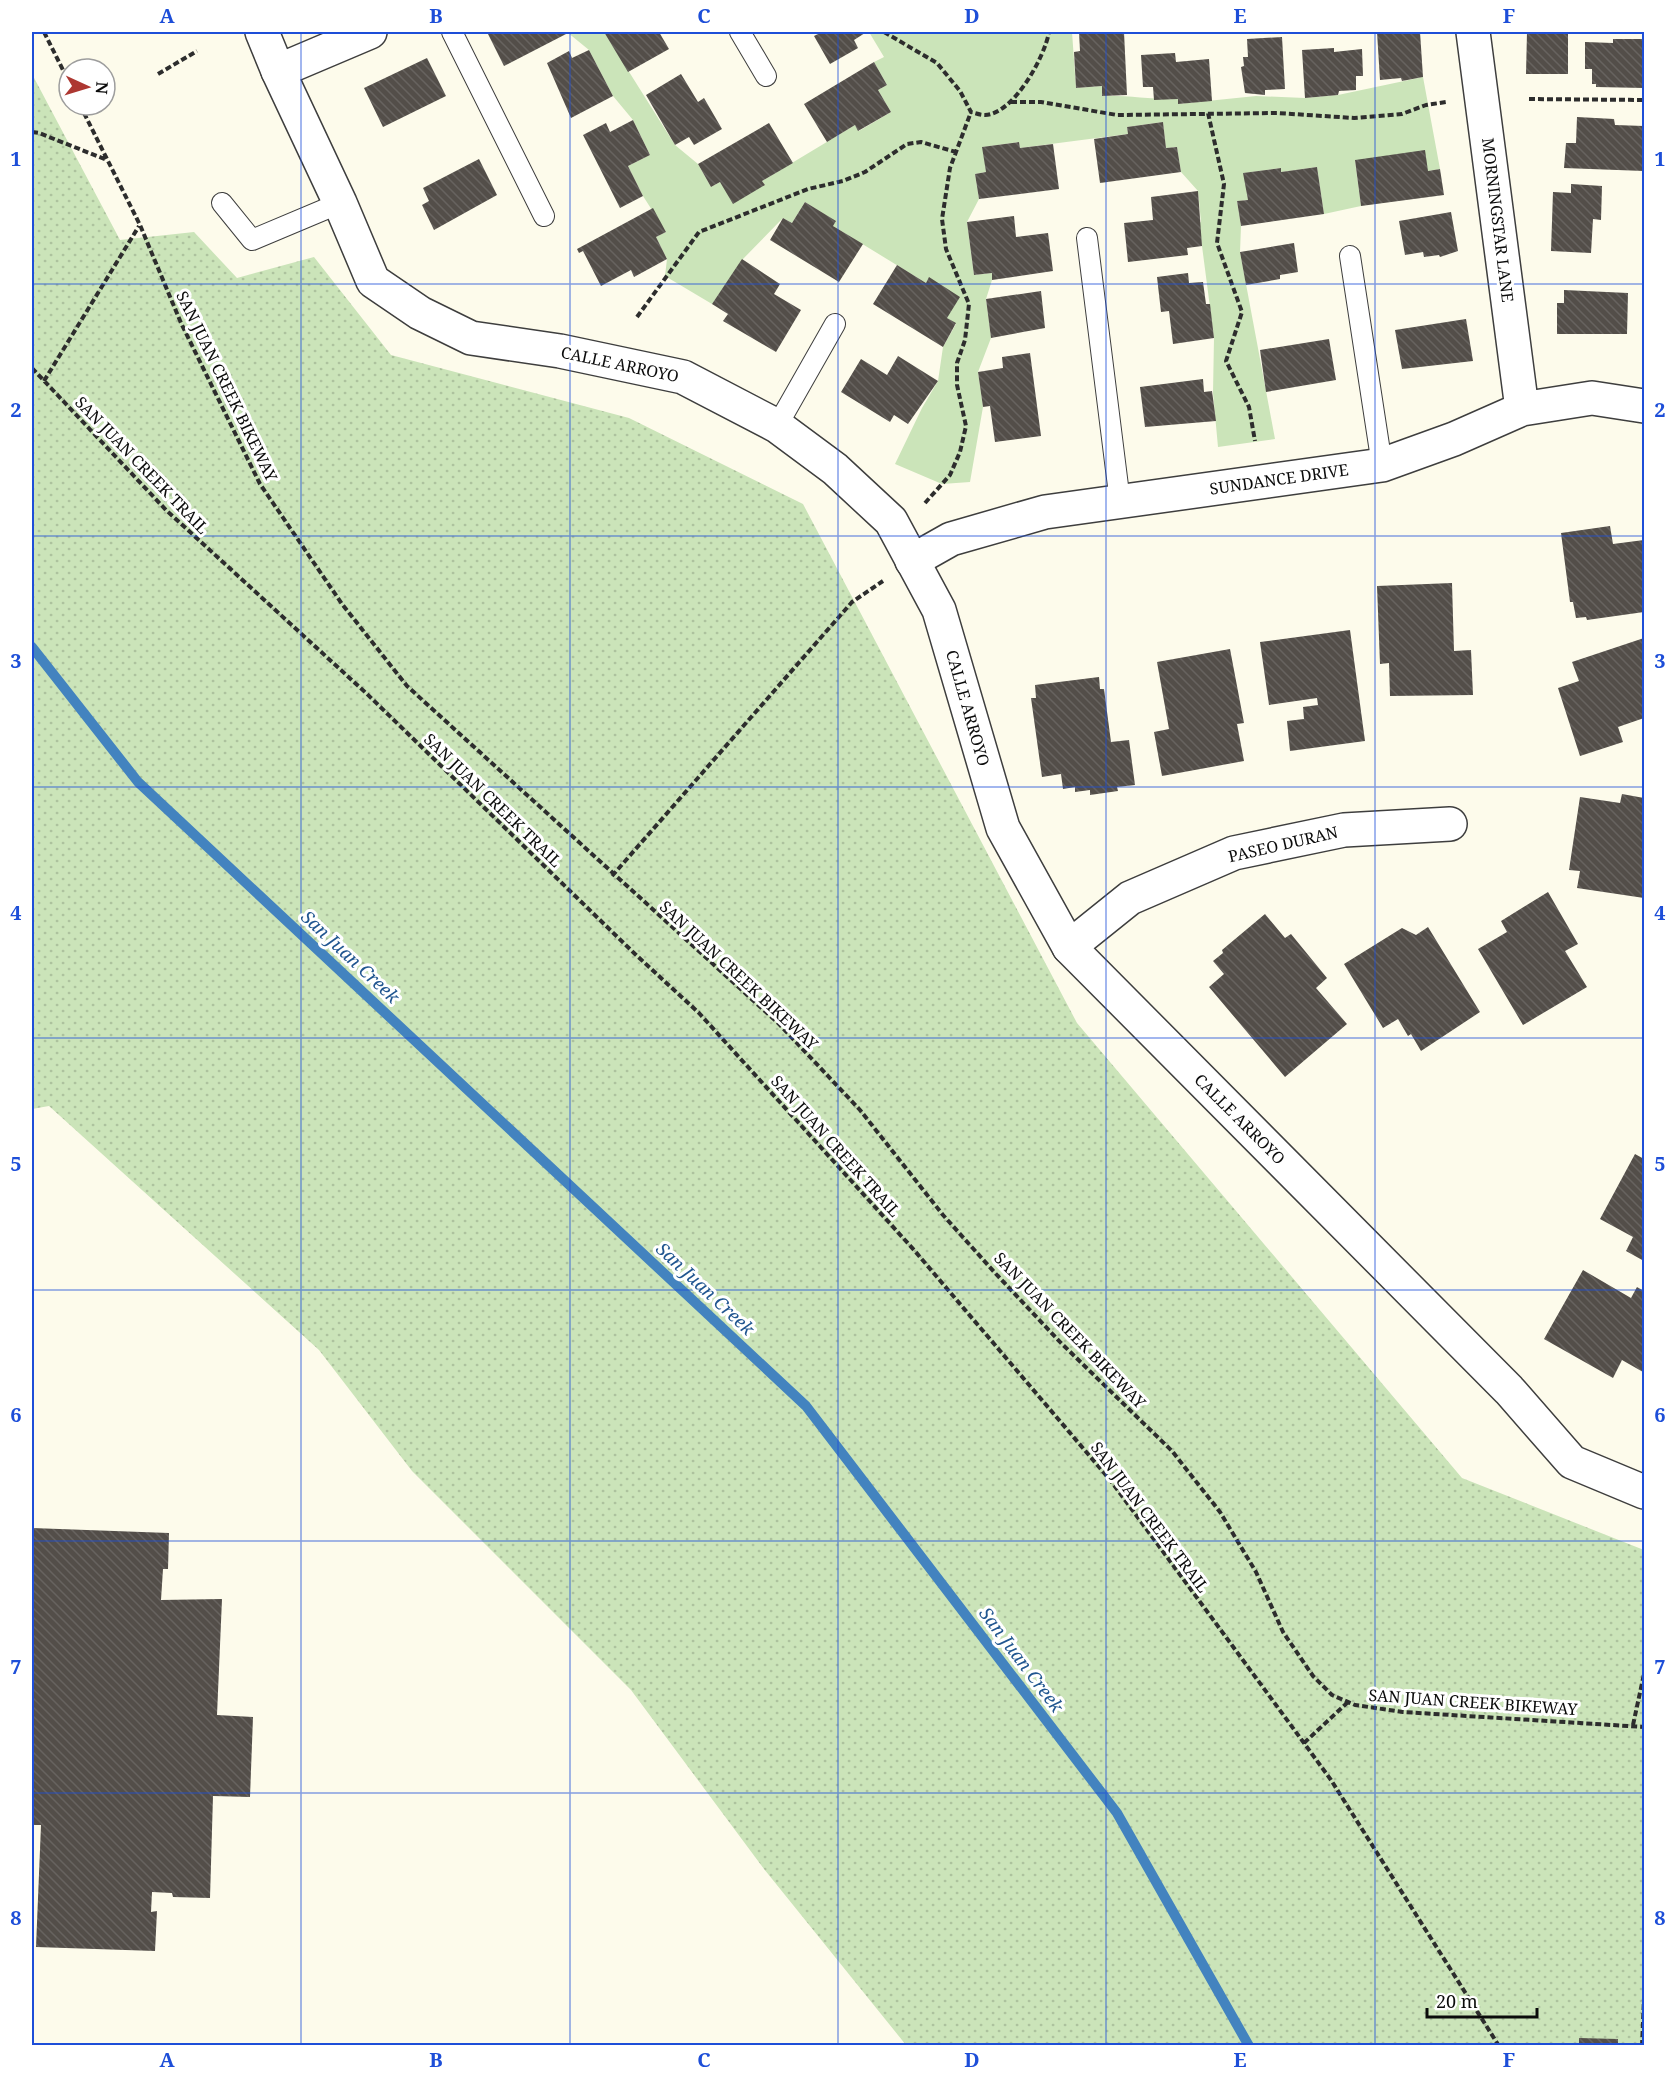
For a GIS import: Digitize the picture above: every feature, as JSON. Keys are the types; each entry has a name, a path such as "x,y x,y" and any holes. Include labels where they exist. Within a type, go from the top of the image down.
{"street":[{"name":"CALLE ARROYO","path":"262,32 373,281 420,313 471,338 560,351 683,377 777,426 836,469 891,521 939,610 1003,828 1070,947 1509,1390 1572,1462 1644,1492"},
{"path":"278,72 370,32"},
{"name":"MORNINGSTAR LANE","path":"1473,32 1522,409"},
{"name":"SUNDANCE DRIVE","path":"912,561 951,539 1045,512 1382,465 1454,439 1522,409 1592,398 1644,406"},
{"name":"PASEO DURAN","path":"1070,947 1130,898 1234,853 1344,830 1450,824"}],"lane":[{"path":"452,32 544,216"},
{"path":"740,32 766,76"},
{"path":"222,203 252,240 340,203"},
{"path":"1087,238 1120,501"},
{"path":"1350,256 1382,465"},
{"path":"777,426 835,324"}],"path":[{"path":"44,32 57,58"},
{"path":"884,32 937,63 960,91 970,112 950,168 942,219 946,249 969,304 965,340 957,363 957,385 965,412 966,426 960,452 950,475 926,503"},
{"path":"1011,102 1046,48 1049,32"},
{"path":"158,74 197,51"},
{"path":"1529,99 1644,100"},
{"path":"970,112 986,115 1011,102 1041,102 1117,115 1277,113 1354,118 1402,114 1426,105 1447,102"},
{"path":"1208,113 1224,184 1216,243 1242,312 1226,361 1249,407 1255,441"},
{"name":"SAN JUAN CREEK BIKEWAY","path":"86,117 140,225 181,323 260,484 342,604 407,686 612,876 778,1023 860,1110 943,1215 996,1274 1061,1343 1173,1451 1220,1512 1256,1572 1283,1632 1313,1676 1332,1695 1348,1702 1403,1712 1644,1727"},
{"path":"32,132 108,160"},
{"path":"638,316 699,232 808,189 843,181 865,172 907,144 921,142 956,152"},
{"path":"44,381 140,225"},
{"name":"SAN JUAN CREEK TRAIL","path":"32,368 166,510 366,693 634,954 699,1013 914,1250 1111,1481 1304,1743 1331,1780 1499,2046"},
{"path":"612,876 852,602 912,561"},
{"path":"1633,1725 1644,1674"},
{"path":"1304,1743 1348,1702"},
{"path":"1642,2046 1644,1998"}],"green space":[{"path":"567,32 604,32 675,145 698,164 711,187 720,182 765,185 762,181 855,125 859,131 891,112 878,90 887,85 874,62 884,57 869,32 1072,32 1076,88 1102,86 1102,96 1178,99 1178,104 1256,96 1305,98 1338,95 1423,77 1440,169 1428,171 1355,161 1361,206 1324,214 1317,167 1281,172 1281,168 1244,173 1248,200 1237,201 1241,226 1240,252 1275,439 1218,447 1213,393 1214,338 1199,223 1201,222 1198,191 1181,172 1177,147 1166,148 1163,122 1127,127 1128,134 1020,148 1019,142 983,147 986,172 975,174 979,199 967,222 974,275 992,273 986,299 991,338 978,372 983,407 970,482 942,484 895,464 938,381 943,347 956,324 947,318 929,278 926,283 833,226 835,221 805,202 792,223 783,218 743,259 712,304 665,276 667,259 656,237 666,232 643,196 628,166 650,155 633,120 613,96 589,50"},
{"path":"32,74 120,240 194,232 237,278 314,257 391,355 629,418 803,504 1077,1023 1462,1478 1644,1550 1644,2045 906,2045 764,1869 631,1690 412,1471 319,1350 49,1106 32,1109"}],"building":[{"path":"487,32 567,32 568,33 504,66"},
{"path":"604,32 659,32 669,49 628,72"},
{"path":"822,32 865,33 854,40 858,48 830,64 814,36"},
{"path":"1079,32 1124,32 1127,95 1102,96 1102,86 1076,88 1074,52 1080,51"},
{"path":"1377,32 1420,32 1423,77 1402,81 1401,78 1380,80"},
{"path":"1527,32 1568,32 1568,74 1526,74"},
{"path":"1282,37 1285,89 1265,90 1265,95 1245,93 1241,67 1244,66 1243,57 1248,57 1247,39"},
{"path":"1613,39 1644,39 1644,88 1596,87 1596,84 1592,84 1592,69 1585,69 1585,42 1613,43"},
{"path":"1334,48 1334,52 1362,49 1363,76 1356,76 1356,90 1339,91 1338,95 1305,98 1302,50"},
{"path":"589,50 613,96 571,118 547,63 569,51 572,58"},
{"path":"1175,53 1176,62 1209,59 1212,101 1178,104 1178,99 1154,100 1153,87 1143,87 1141,55"},
{"path":"427,58 446,96 383,127 364,88"},
{"path":"874,62 887,85 878,90 891,112 858,131 855,125 827,142 804,104"},
{"path":"681,74 698,102 704,98 722,129 694,145 689,137 675,145 646,95"},
{"path":"1577,117 1614,119 1615,125 1644,126 1644,171 1564,168 1566,143 1576,143"},
{"path":"633,120 650,155 628,166 643,196 620,208 583,135 606,123 610,132"},
{"path":"1163,122 1166,148 1177,147 1181,172 1100,183 1094,139 1128,134 1127,127"},
{"path":"769,123 793,163 762,181 765,185 733,204 720,182 711,187 698,164"},
{"path":"1019,142 1020,148 1053,144 1059,189 979,199 975,174 986,172 982,147"},
{"path":"1425,150 1428,171 1440,169 1444,195 1361,206 1355,160"},
{"path":"479,159 497,195 434,230 422,205 429,201 423,188"},
{"path":"1317,167 1324,214 1241,226 1237,201 1248,200 1243,173 1281,168 1281,172"},
{"path":"1571,184 1602,186 1601,220 1593,219 1591,253 1551,251 1553,192 1571,193"},
{"path":"1198,191 1202,246 1187,248 1188,255 1128,262 1124,223 1153,220 1151,197"},
{"path":"805,202 836,221 833,226 863,244 839,282 770,240 783,218 792,223"},
{"path":"653,208 666,232 656,237 667,259 634,277 631,270 601,286 583,251 579,253 577,249"},
{"path":"1451,212 1458,251 1440,257 1439,255 1424,257 1423,252 1405,255 1399,221"},
{"path":"1014,216 1016,237 1048,233 1053,271 992,280 992,273 974,275 967,222"},
{"path":"1294,243 1298,272 1280,275 1280,279 1246,285 1240,252"},
{"path":"742,259 780,284 774,294 801,310 776,352 723,321 728,314 712,304"},
{"path":"897,265 926,283 929,277 960,297 947,318 956,323 943,347 873,304"},
{"path":"1188,273 1189,283 1203,282 1206,304 1210,304 1214,338 1173,344 1169,311 1161,312 1157,277"},
{"path":"1564,290 1628,293 1627,334 1557,334 1557,303 1564,303"},
{"path":"1041,291 1045,328 991,338 986,299"},
{"path":"1466,319 1473,361 1402,369 1395,330"},
{"path":"1329,339 1336,380 1266,392 1260,350"},
{"path":"1030,353 1041,436 995,442 990,406 983,407 978,372 1003,368 1002,357"},
{"path":"898,356 938,381 908,424 894,415 890,422 841,392 861,359 887,375"},
{"path":"1203,379 1204,392 1212,391 1216,421 1145,427 1140,387"},
{"path":"1610,526 1613,544 1644,540 1644,612 1587,620 1586,617 1576,618 1573,602 1570,602 1561,533"},
{"path":"1452,583 1454,651 1471,650 1473,695 1390,696 1389,663 1380,664 1377,586"},
{"path":"1350,630 1365,741 1290,751 1287,721 1304,719 1303,707 1318,705 1317,698 1269,705 1260,642"},
{"path":"1644,638 1644,718 1618,727 1623,742 1580,756 1558,688 1579,681 1572,662"},
{"path":"1230,649 1244,723 1237,724 1244,761 1162,776 1154,732 1169,729 1157,662"},
{"path":"1099,677 1100,689 1104,689 1111,742 1129,740 1135,785 1117,787 1118,791 1090,795 1090,790 1075,792 1075,787 1063,789 1061,774 1042,777 1031,698 1036,698 1035,685"},
{"path":"1622,794 1644,798 1644,898 1577,888 1580,871 1569,870 1580,797 1620,803"},
{"path":"1548,892 1578,944 1565,951 1587,987 1523,1025 1478,949 1507,932 1501,921"},
{"path":"1265,914 1285,938 1291,934 1327,978 1316,988 1347,1024 1285,1077 1209,987 1224,974 1213,961 1223,953 1222,950"},
{"path":"1428,927 1480,1012 1421,1051 1411,1034 1408,1036 1398,1019 1383,1028 1344,964 1402,928 1416,935"},
{"path":"1635,1154 1644,1159 1644,1261 1626,1251 1633,1237 1600,1219"},
{"path":"1583,1270 1631,1298 1637,1287 1644,1291 1643,1372 1622,1360 1613,1378 1544,1339"},
{"path":"32,1528 169,1533 168,1569 163,1569 161,1600 222,1599 217,1715 253,1717 250,1797 213,1796 210,1898 173,1897 172,1893 152,1892 151,1912 157,1911 155,1951 36,1947 41,1825 32,1825"},
{"path":"1579,2038 1618,2039 1618,2046 1579,2046"}],"waterway":[{"name":"San Juan Creek","path":"32,647 138,782 806,1406 1117,1813 1249,2046"}]}
